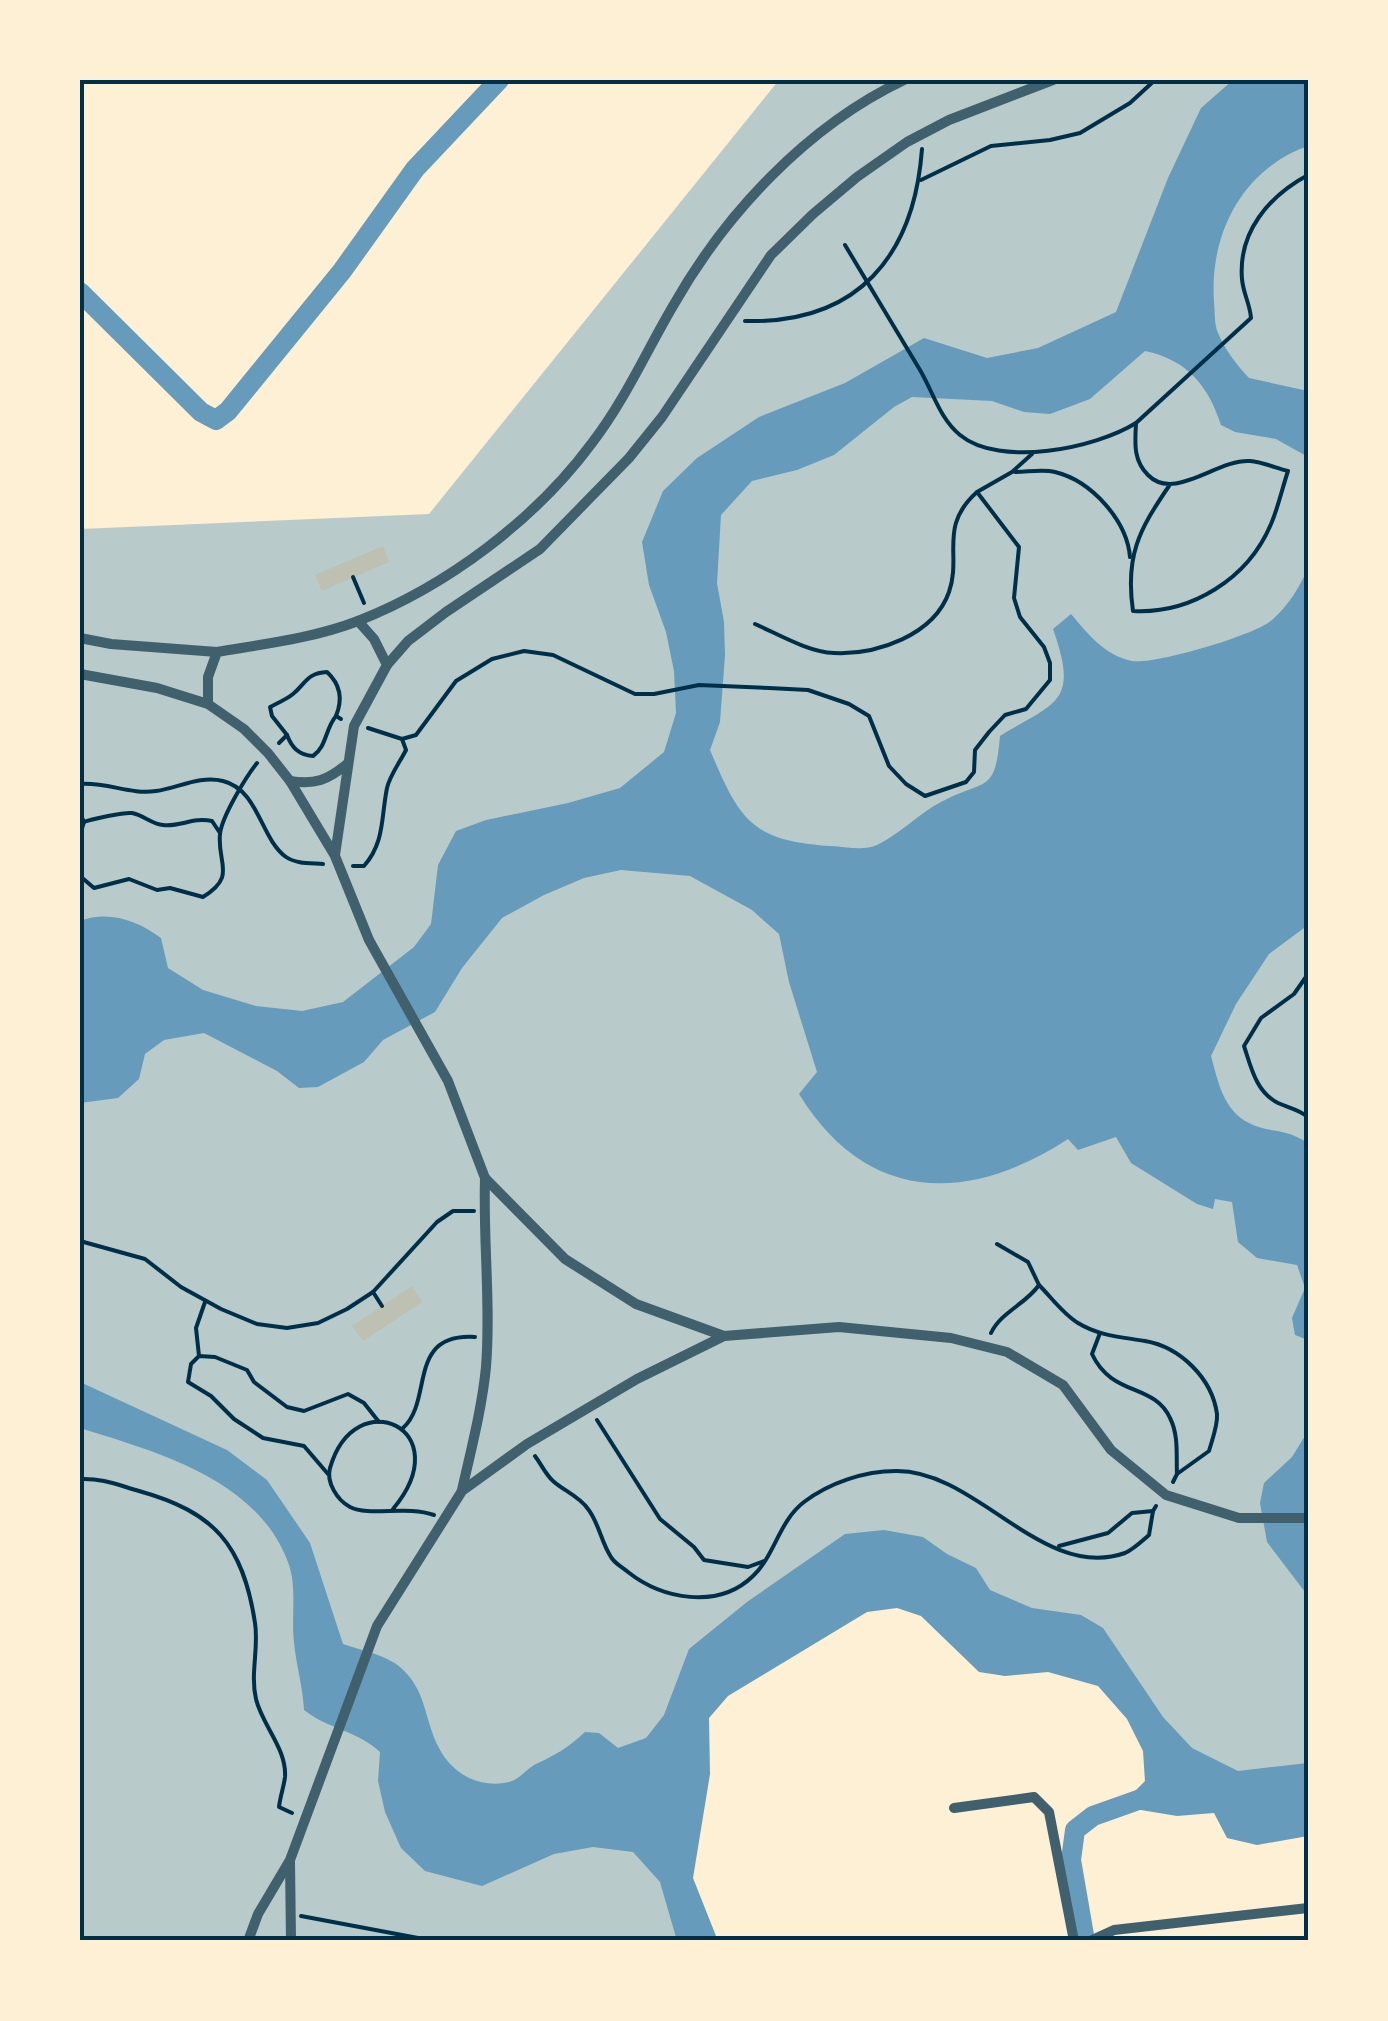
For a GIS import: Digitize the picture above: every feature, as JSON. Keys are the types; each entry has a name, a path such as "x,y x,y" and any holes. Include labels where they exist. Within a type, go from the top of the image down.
{"street":[{"path":"80,638 217,652 316,634 358,621 428,587 486,548 538,504 601,431 640,372 673,305 718,238 772,176 832,124 904,80"},
{"path":"337,861 354,726 387,665 408,641 540,548 587,502 662,417 772,255 813,214 857,177 923,134 1053,80"},
{"path":"358,621 374,639 387,665"},
{"path":"208,704 208,676 217,652"},
{"path":"80,674 158,688 208,704 244,728 268,753 290,781 337,861 369,940 448,1081 485,1178 486,1371 462,1490 377,1626 290,1860 258,1914 248,1941"},
{"path":"290,781 310,784 331,778 347,764"},
{"path":"485,1178 565,1259 636,1304 724,1336"},
{"path":"462,1490 589,1407 724,1336 839,1327 951,1338 1008,1352 1063,1385 1111,1450 1166,1495 1239,1518 1308,1518"},
{"path":"954,1808 1034,1797 1048,1812 1074,1941"},
{"path":"290,1860 291,1941"},
{"path":"1094,1940 1114,1930 1308,1908"}],"path":[{"path":"919,182 990,146 1080,133 1130,103 1155,80"},
{"path":"726,321 793,317 832,306 867,282 898,246 913,212 923,134"},
{"path":"844,245 923,374 946,420 963,438 1001,450 1032,454 1118,435 1136,424 1251,318 1241,263 1249,234 1264,208 1285,188 1308,175"},
{"path":"1012,472 1053,471 1082,483 1110,510 1128,539 1133,611 1160,612 1204,597 1232,578 1254,553 1270,526 1288,472 1249,461 1222,466 1169,486 1155,482 1141,468 1134,447 1136,424"},
{"path":"755,624 832,653 867,650 901,640 923,628 939,614 951,589 956,524 964,503 1032,454"},
{"path":"1130,562 1140,532 1169,486"},
{"path":"336,716 354,726 382,731 402,740 416,735 456,681 492,659 524,650 553,654 635,694 699,685 808,690 849,704 869,716 888,766 906,784 925,796 954,788 974,772 975,750 988,732 1005,715 1026,709 1050,680 1050,663 1044,647 1025,626 1014,598 1019,547 977,492"},
{"path":"353,577 366,606 358,621"},
{"path":"315,672 327,672 336,681 340,707 336,716 322,750 313,756 304,755 291,746 270,707 296,692 315,672"},
{"path":"220,832 256,763 287,735"},
{"path":"80,784 109,784 136,792 158,791 182,782 225,781 260,815 286,857 299,862 337,861 364,866 376,853 388,783 406,750 402,740"},
{"path":"80,813 84,822 80,835"},
{"path":"80,876 94,888 129,878 157,890 170,888 203,897 217,889 224,872 220,832 212,821 197,818 167,826 131,813 84,822"},
{"path":"1308,974 1294,994 1261,1018 1244,1046 1263,1093 1278,1103 1298,1108 1308,1117"},
{"path":"80,1242 145,1259 181,1287 206,1300 257,1324 286,1328 318,1323 372,1292 452,1211 484,1210"},
{"path":"998,1244 1028,1262 1039,1285 1077,1323 1122,1340 1148,1342 1174,1352 1196,1368 1210,1390 1218,1417 1209,1452 1177,1474"},
{"path":"985,1346 995,1325 1030,1298 1039,1285"},
{"path":"372,1292 382,1306"},
{"path":"199,1356 196,1328 206,1300"},
{"path":"527,1444 552,1480 568,1489 588,1509 612,1558 641,1582 664,1594 695,1597 725,1593 752,1578 766,1560 781,1528 801,1504 834,1484 898,1470 932,1476 958,1488 1038,1540 1068,1552 1103,1557 1128,1552 1149,1535 1152,1511 1177,1474 1178,1445 1170,1417 1155,1399 1116,1384 1100,1371 1092,1354 1100,1333"},
{"path":"404,1428 412,1420 427,1359 441,1346 462,1336 487,1338"},
{"path":"379,1422 364,1403 348,1394 304,1411 287,1407 254,1382 247,1370 215,1357 199,1356 191,1364 188,1382 263,1438 304,1446 328,1474 334,1492 350,1508 418,1509 444,1518"},
{"path":"589,1407 660,1518 704,1560 748,1567 766,1560"},
{"path":"328,1474 340,1442 361,1426 379,1422 404,1428 414,1447 416,1464 411,1483 393,1508"},
{"path":"80,1479 101,1478 188,1507 216,1527 247,1584 256,1627 255,1697 281,1754 285,1776 278,1806 304,1820"},
{"path":"1055,1547 1108,1533 1132,1513 1152,1511"},
{"path":"292,1915 434,1941"}],"shaded area":[{"path":"779,80 1308,80 1308,1786 1203,1787 1121,1693 866,1557 701,1663 671,1853 703,1941 80,1941 80,529 429,514"}],"water":[{"path":"1233,80 1308,80 1308,146 1265,171 1234,208 1217,253 1214,302 1217,329 1224,345 1249,378 1308,391 1308,457 1276,439 1235,432 1221,425 1210,398 1194,376 1173,361 1145,351 1090,399 1050,414 1024,412 992,401 912,397 834,455 797,470 752,481 721,515 717,583 725,655 720,722 710,750 730,794 752,823 766,832 804,843 872,847 933,807 986,782 995,768 1000,736 1058,697 1064,672 1053,629 1071,614 1097,643 1113,654 1132,661 1161,658 1226,641 1272,620 1288,603 1308,569 1308,925 1269,954 1236,1004 1211,1056 1233,1111 1256,1126 1308,1143 1308,1340 1295,1335 1292,1318 1305,1288 1297,1265 1257,1258 1238,1242 1232,1202 1215,1199 1213,1209 1197,1204 1131,1163 1116,1137 1078,1150 1068,1139 993,1175 956,1183 921,1182 887,1174 855,1156 826,1130 799,1094 817,1072 789,982 779,934 752,910 690,876 621,870 584,878 502,918 462,968 435,1012 383,1040 364,1062 318,1087 299,1088 277,1071 204,1033 164,1040 145,1054 139,1079 118,1098 80,1103 80,921 101,916 142,926 161,938 168,968 203,990 256,1006 302,1011 343,1002 414,947 431,924 438,865 456,831 486,820 620,788 664,752 676,713 674,671 666,632 649,585 642,542 663,491 697,458 759,417 845,383 924,338 987,358 1038,348 1116,312 1168,178 1201,108"},
{"path":"80,1382 227,1450 267,1480 310,1543 343,1644 388,1659 409,1676 445,1757 459,1772 478,1781 512,1781 585,1732 599,1733 618,1748 646,1738 664,1715 689,1649 747,1602 845,1534 884,1530 923,1537 976,1568 990,1590 1032,1608 1081,1615 1103,1628 1163,1717 1192,1748 1238,1771 1308,1763 1308,1836 1257,1845 1227,1838 1214,1813 1177,1816 1135,1809 1132,1794 1145,1781 1143,1751 1127,1719 1098,1686 1048,1672 1005,1676 979,1672 921,1616 897,1608 867,1612 728,1696 709,1718 710,1774 693,1878 718,1941 677,1941 660,1882 633,1852 593,1847 554,1854 482,1886 425,1871 401,1848 385,1812 378,1781 380,1752 304,1710 294,1642 291,1574 275,1536 255,1511 202,1474 172,1459 80,1428"},
{"path":"1308,1431 1308,1596 1267,1542 1260,1503 1264,1483 1292,1457"}],"building":[{"path":"383,546 389,562 322,591 315,575"},
{"path":"412,1286 422,1302 363,1341 352,1326"}],"waterway":[{"path":"80,292 201,412 216,420 228,411 342,271 415,169 499,80"},
{"path":"1085,1941 1071,1860 1075,1830 1093,1816 1155,1794"}]}
